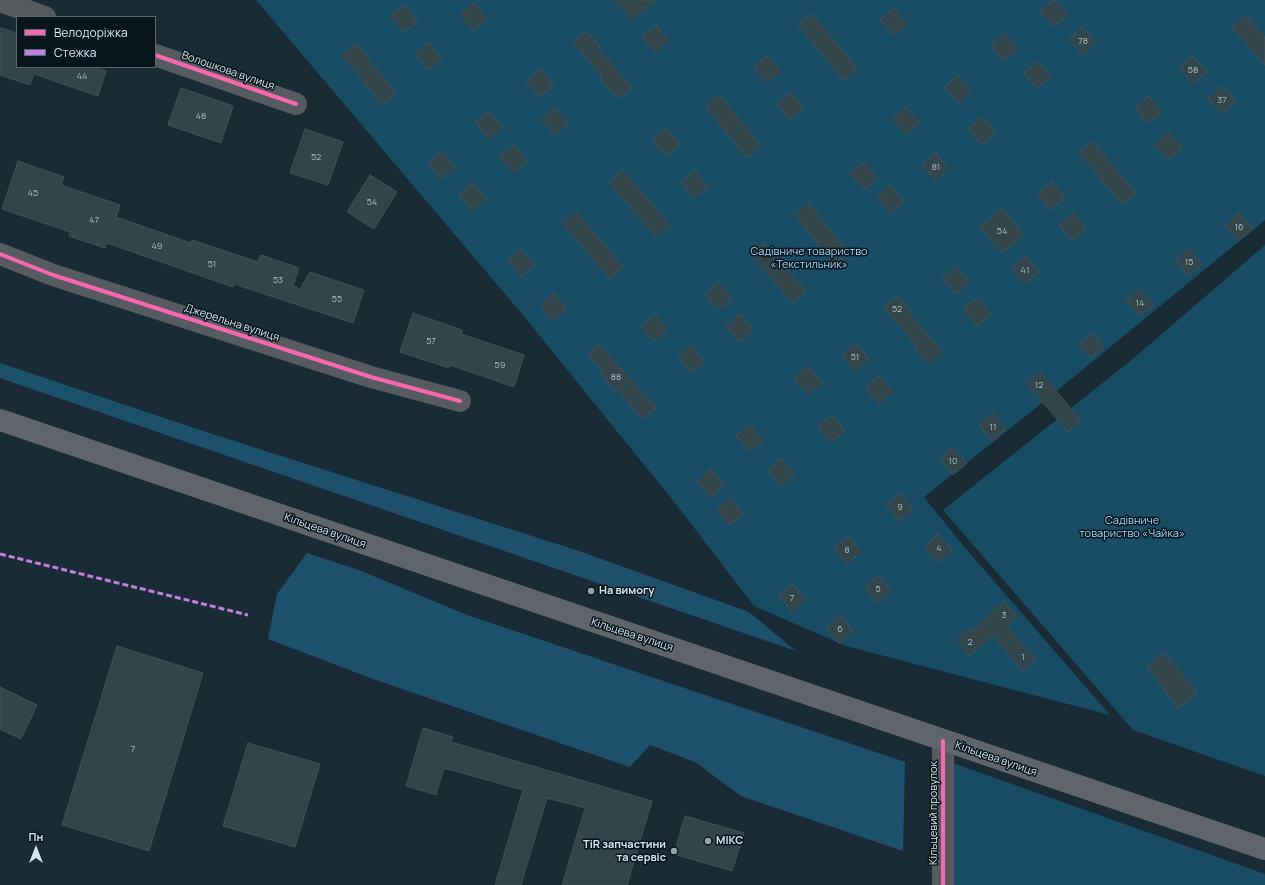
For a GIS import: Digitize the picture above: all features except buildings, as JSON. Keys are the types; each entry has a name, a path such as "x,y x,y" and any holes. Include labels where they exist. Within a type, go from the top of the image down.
{"main road":[{"name":"Кільцева вулиця","path":"0,420 1265,849"}],"street":[{"path":"0,1 42,16"},
{"name":"Волошкова вулиця","path":"156,55 296,104"},
{"name":"Джерельна вулиця","path":"0,254 53,275 371,377 460,401"},
{"name":"Кільцевий провулок","path":"943,741 943,885"}],"green space":[{"name":"Садівниче товариство «Текстильник»","path":"256,0 1265,0 1265,220 1042,403 924,497 961,543 1110,715 846,646 754,606 675,503 522,314"},
{"name":"Садівниче товариство «Чайка»","path":"1265,245 1265,776 1133,730 943,510 1134,358"},
{"path":"936,757 1265,874 1265,885 935,885"}],"shaded area":[{"path":"0,363 203,431 579,551 749,612 796,651 0,378"},
{"path":"307,553 359,570 467,615 905,762 903,851 741,796 695,762 650,745 630,767 373,679 268,639 277,594"}],"marked path":[{"path":"0,554 248,615"}],"cycle path":[{"path":"156,55 296,104"},
{"path":"0,254 53,275 371,377 460,401"},
{"path":"943,741 943,885"}],"place":[{"name":"На вимогу","path":"591,591"},
{"name":"МІКС","path":"708,841"},
{"name":"TiR запчастини та сервіс","path":"674,851"}]}
